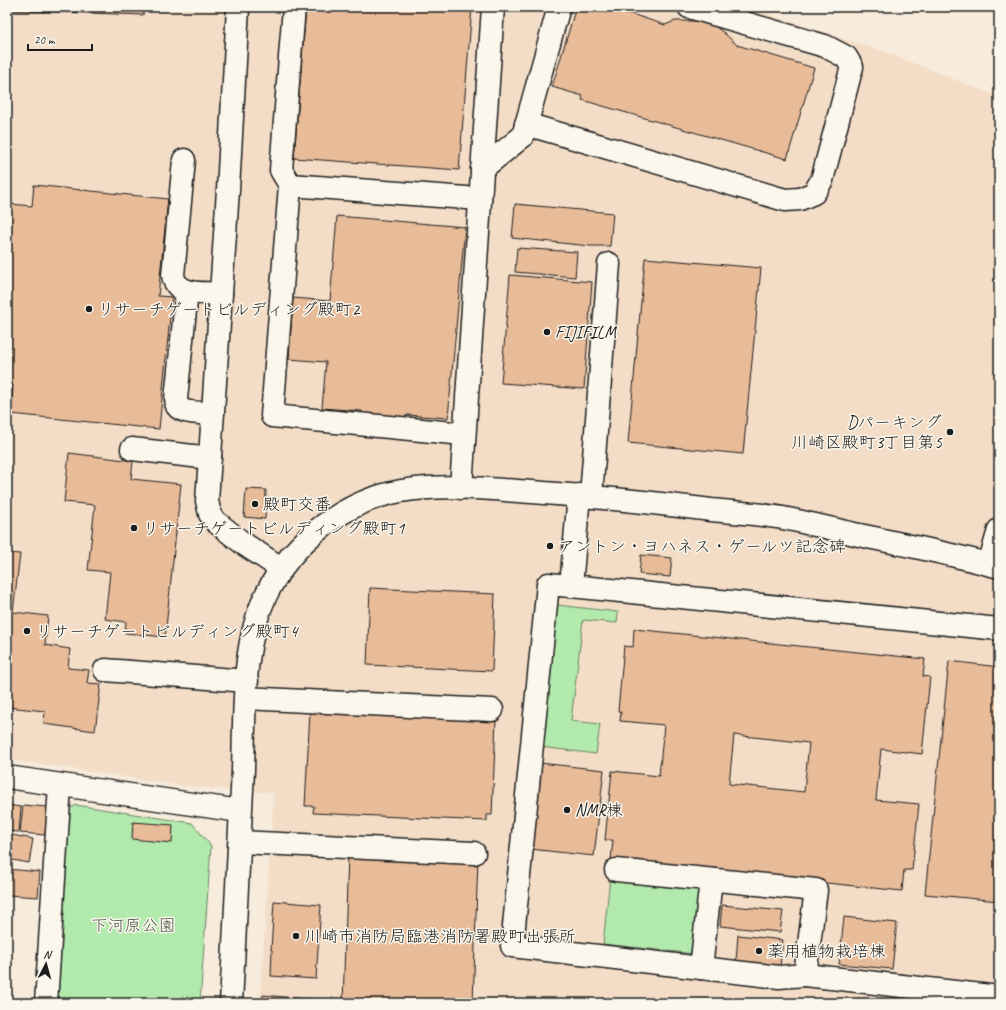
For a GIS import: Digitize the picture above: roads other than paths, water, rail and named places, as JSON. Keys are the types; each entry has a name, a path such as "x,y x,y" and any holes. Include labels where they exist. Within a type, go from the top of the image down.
{"street":[{"path":"238,7 228,190 207,501 210,514 216,522 244,544 282,569"},
{"path":"294,7 280,170 290,185 272,416 464,434"},
{"path":"461,488 493,7"},
{"path":"482,169 523,136 559,7"},
{"path":"526,124 785,200 800,199 814,193 822,180 852,67 846,57 825,46 689,7"},
{"path":"184,160 173,275 174,282 184,291 221,294"},
{"path":"290,185 480,200"},
{"path":"571,586 585,495 609,264"},
{"path":"187,291 176,399 177,406 181,410 188,412 213,413"},
{"path":"132,449 210,458"},
{"path":"231,1003 240,842 240,811 246,690 250,648 255,624 268,593 282,569 294,553 317,531 337,516 351,508 399,491 432,487 585,495 782,518 994,565 999,530"},
{"path":"999,629 548,584 512,946 779,977 805,975 999,997"},
{"path":"105,670 246,690 492,710"},
{"path":"7,777 240,811"},
{"path":"46,1003 60,784"},
{"path":"240,842 474,853"},
{"path":"616,870 816,890 805,975"},
{"path":"701,968 711,880"}],"place":[{"name":"リサーチゲートビルディング殿町2","path":"89,309"},
{"name":"FIJIFILM","path":"547,332"},
{"name":"Dパーキング 川崎区殿町3丁目第5","path":"950,432"},
{"name":"殿町交番","path":"255,504"},
{"name":"リサーチゲートビルディング殿町1","path":"134,528"},
{"name":"アントン・ヨハネス・ゲールツ記念碑","path":"550,546"},
{"name":"リサーチゲートビルディング殿町4","path":"27,631"},
{"name":"NMR棟","path":"567,810"},
{"name":"川崎市消防局臨港消防署殿町出張所","path":"296,936"},
{"name":"薬用植物栽培棟","path":"759,951"}],"park label":[{"name":"下河原公園","path":"133,925"}]}
